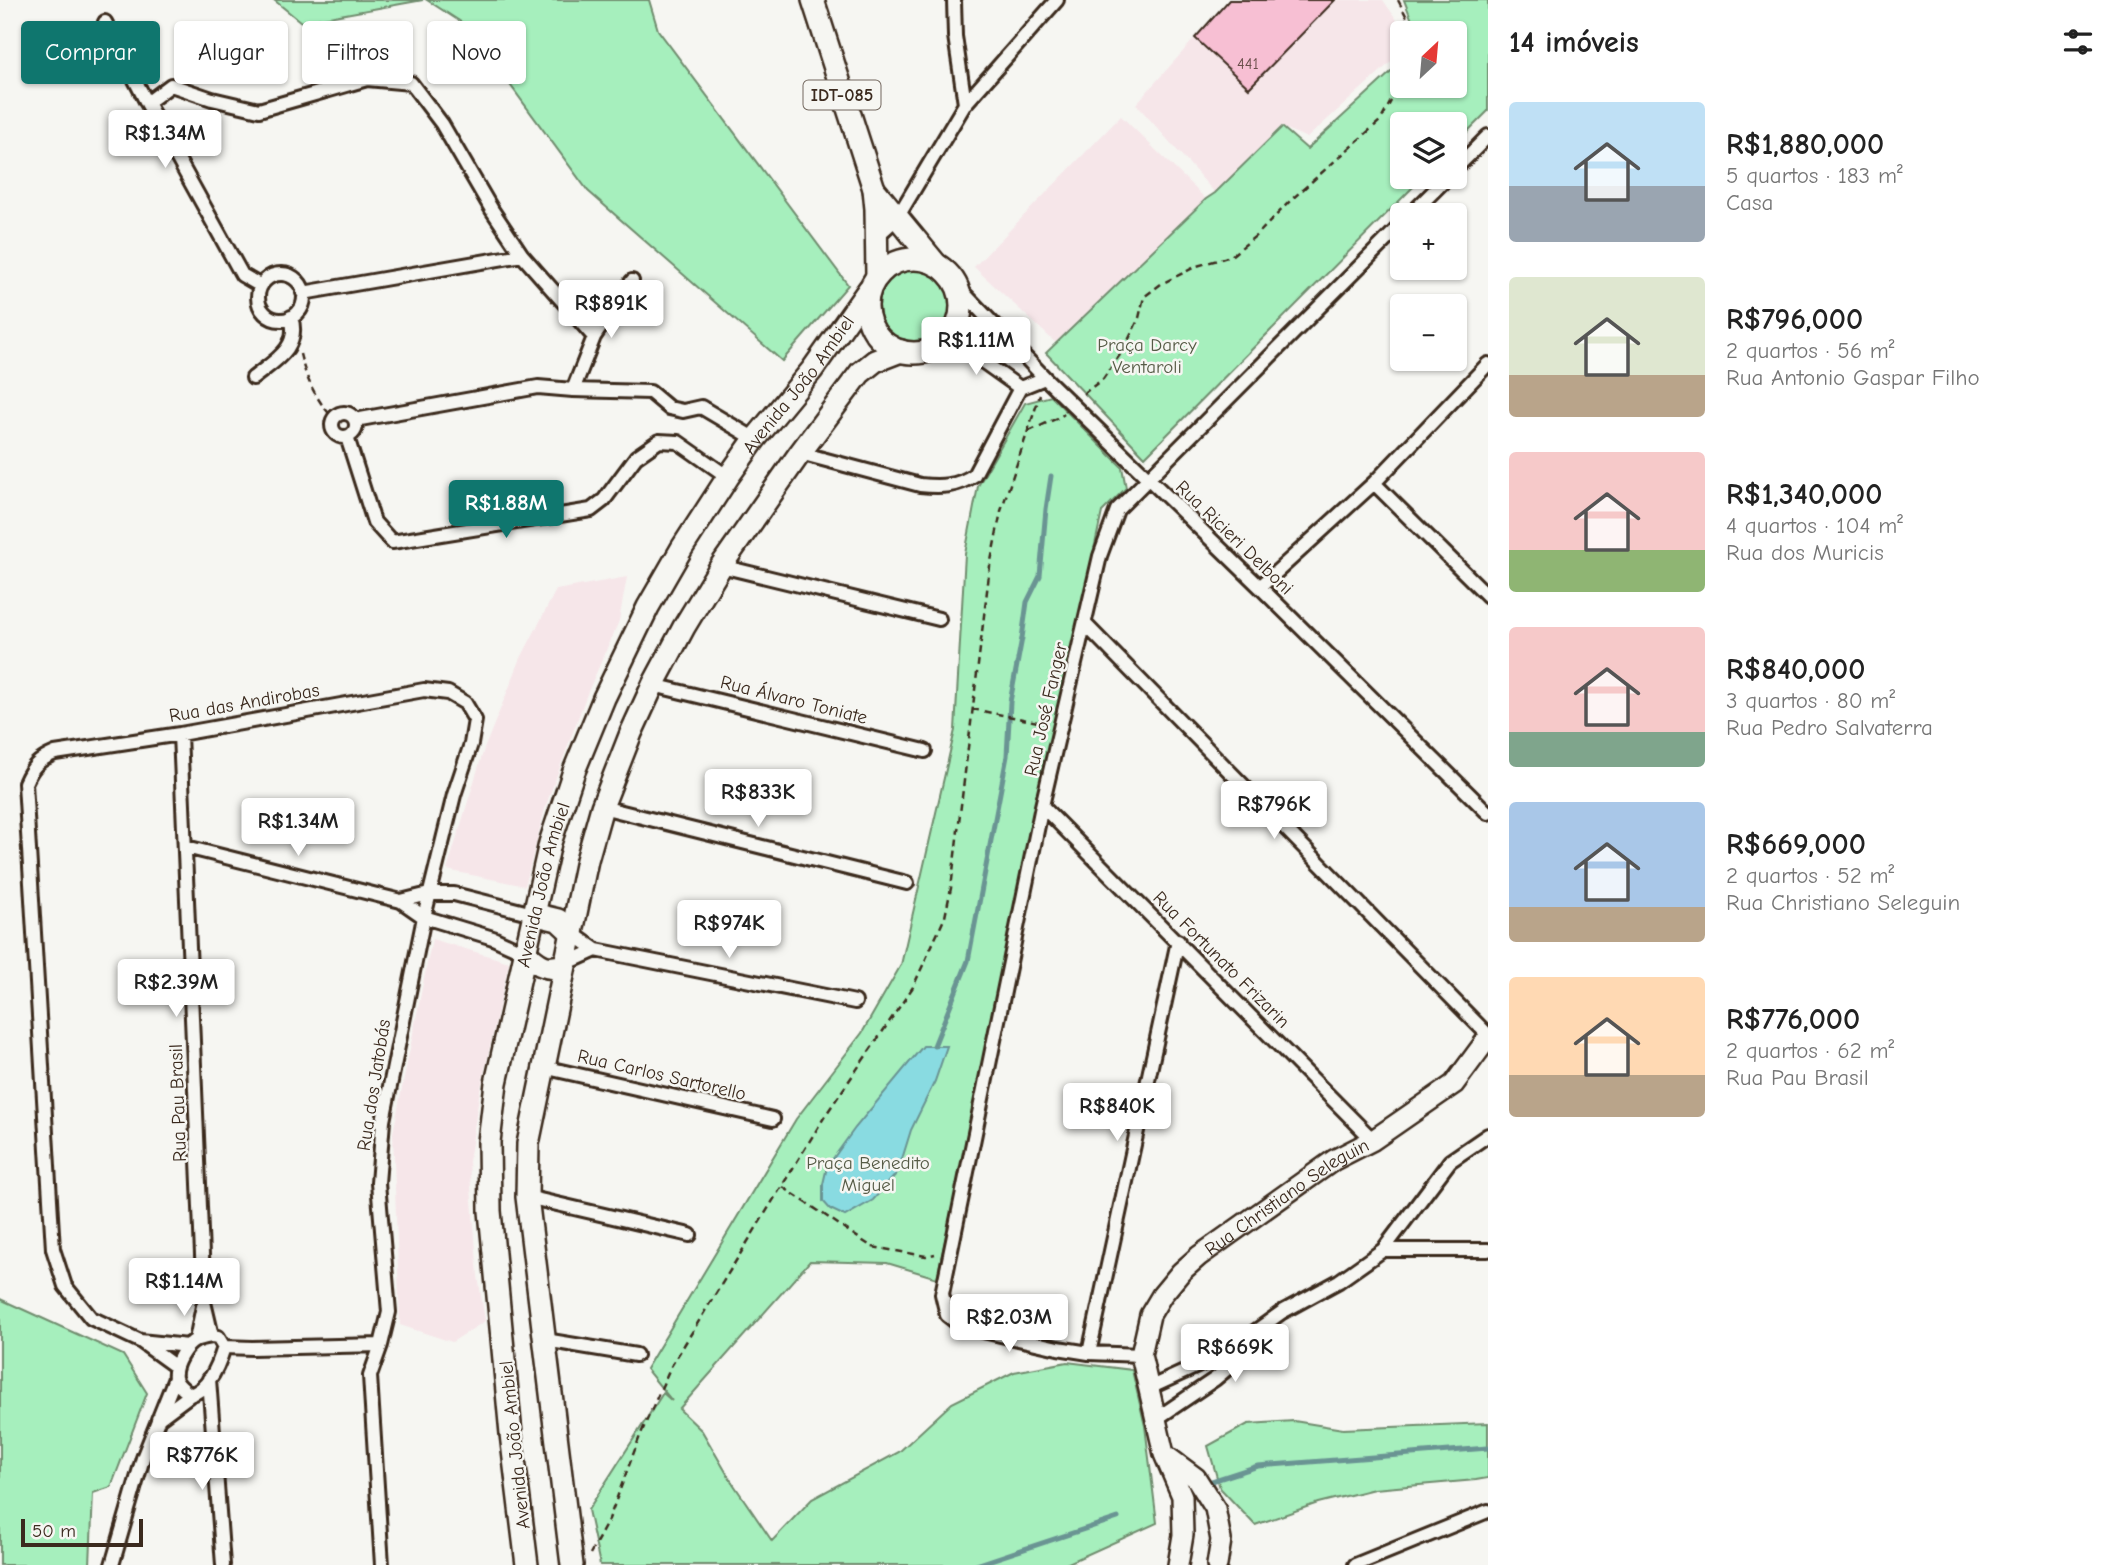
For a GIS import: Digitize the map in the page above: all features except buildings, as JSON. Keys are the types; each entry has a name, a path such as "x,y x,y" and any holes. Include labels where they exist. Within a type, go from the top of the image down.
{"main road":[{"name":"IDT-085","path":"813,0 874,189"},
{"path":"874,189 957,286 961,301 960,316 947,340"},
{"path":"873,282 877,236 874,189"},
{"name":"Avenida João Ambiel","path":"527,1565 511,1434 492,1225 489,1142 496,1083 550,843 570,783 604,698 648,607 728,477 755,439 812,370 873,282 889,265 904,259 921,259 936,264"},
{"name":"Avenida João Ambiel","path":"873,282 866,304 868,320 875,334 886,344 901,351 916,353 931,350 947,340"},
{"name":"Avenida João Ambiel","path":"572,1565 527,1197 528,1144 587,860 602,807 631,733 684,627 721,565 860,373 875,361 901,351"},
{"path":"533,914 558,920 572,933"},
{"path":"526,953 546,968 565,964"},
{"name":"Rua Christiano Seleguin","path":"1178,1565 1183,1535 1182,1496 1164,1454 1141,1355 1150,1315 1181,1272 1199,1256 1334,1160 1373,1140 1454,1084 1488,1037"},
{"path":"1164,1454 1196,1478 1214,1508 1221,1540 1217,1565"},
{"path":"1184,1510 1199,1503 1214,1508"}],"street":[{"path":"954,0 955,36 965,104"},
{"path":"877,236 897,218 965,104 1057,0"},
{"path":"148,103 171,85 212,99 259,110 367,79 411,83 442,124 492,210 522,255 594,337"},
{"path":"138,84 242,275 261,286"},
{"path":"1467,157 1488,136"},
{"path":"1422,203 1436,189"},
{"name":"Rua José Fanger","path":"1089,1353 961,1326 947,1315 942,1294 1042,806 1100,556 1117,510 1390,236"},
{"path":"303,293 522,255"},
{"path":"285,274 297,281 303,293 301,307 291,317 277,319 265,312 258,300 261,286 271,276 285,274"},
{"path":"573,390 594,337 632,281"},
{"name":"Rua Ricieri Delboni","path":"957,286 1045,379 1488,813"},
{"path":"253,378 293,342 295,328 291,317"},
{"path":"947,340 968,351 1020,388"},
{"path":"1260,587 1374,484 1486,372"},
{"path":"800,453 920,485 955,485 974,475 1020,388 1045,379"},
{"path":"355,420 538,387 650,392 669,408 682,411 701,407 755,439"},
{"path":"342,413 355,420 355,431 346,437 333,430 334,419 342,413"},
{"path":"346,437 374,522 392,542 591,510 604,500 636,457 659,441 678,442 728,477"},
{"path":"1374,484 1488,596"},
{"path":"721,565 939,619"},
{"path":"1085,624 1488,1037"},
{"name":"Rua Álvaro Toniate","path":"653,685 925,751"},
{"name":"Rua das Andirobas","path":"139,1341 92,1318 65,1286 53,1249 25,783 32,768 41,759 55,753 180,734 424,690 449,693 466,703"},
{"name":"Rua dos Jatobás","path":"382,1565 370,1376 389,1312 379,1183 383,1121 429,894 454,796 471,744 475,720 466,703"},
{"name":"Rua Pau Brasil","path":"180,734 204,1302 212,1336"},
{"name":"Rua Fortunato Frizarin","path":"1042,806 1373,1140"},
{"path":"602,807 907,883"},
{"path":"186,847 401,901 424,917 493,938 526,953"},
{"path":"401,901 429,894 454,894 533,914"},
{"path":"572,933 596,950 855,1002"},
{"path":"1141,1355 1089,1353 1178,941"},
{"path":"565,964 596,950"},
{"name":"Rua Carlos Sartorello","path":"543,1067 773,1119"},
{"path":"1149,1388 1228,1350 1282,1312 1339,1281 1383,1250 1450,1161 1488,1135"},
{"path":"527,1197 690,1235"},
{"path":"1383,1250 1488,1250"},
{"name":"Rua Pau Brasil","path":"112,1565 143,1458 176,1372 192,1343 204,1302"},
{"path":"1156,1419 1215,1379 1246,1353 1282,1312"},
{"path":"139,1341 192,1343 212,1336 218,1337 222,1353 209,1379 158,1419"},
{"path":"545,1340 636,1354"},
{"path":"139,1341 176,1372 179,1386 194,1393 213,1416"},
{"path":"222,1353 252,1348 381,1345"},
{"path":"209,1379 223,1565"},
{"path":"1355,1565 1488,1511"}],"path":[{"path":"1398,0 1409,21"},
{"path":"1029,431 1060,417 1103,379 1124,349 1139,318 1144,297 1161,284 1197,266 1231,256 1381,120 1393,98"},
{"path":"293,342 300,353 313,391 334,419"},
{"path":"972,709 1061,727"},
{"path":"783,1187 872,1247 926,1256 951,1250"}],"shaded area":[{"path":"1335,0 1383,0 1398,21 1390,21 1390,63 1307,138 1282,127 1215,193 1136,104 1195,38 1249,88"},
{"path":"1121,116 1206,199 1058,345 974,267"},
{"path":"627,577 619,621 587,694 546,805 525,886 447,870 484,749 521,658 556,590"},
{"path":"432,939 509,962 479,1096 469,1162 478,1276 485,1321 452,1342 400,1325 393,1133"}],"green space":[{"path":"274,0 423,0 302,21"},
{"path":"427,0 649,0 658,30 848,285 782,361 588,191 510,84 526,84 526,21 459,21"},
{"name":"Praça Darcy Ventaroli","path":"1404,0 1488,0 1488,111 1467,132 1467,112 1390,112 1390,189 1411,189 1397,203 1390,203 1390,210 1145,457 1046,353 1282,127 1307,149 1390,73 1390,98 1467,98 1467,21 1412,21"},
{"path":"909,269 923,269 937,275 947,285 953,306 947,327 937,337 923,343 909,343 895,337 885,327 879,313 879,299 885,285 895,275"},
{"name":"Praça Benedito Miguel","path":"1051,396 1122,467 1126,488 1102,512 937,1278 887,1263 810,1261 679,1409 702,1431 730,1479 772,1541 812,1499 899,1452 952,1403 1014,1372 1067,1362 1132,1370 1145,1426 1157,1523 1064,1565 600,1565 588,1510 663,1393 672,1401 646,1369 796,1119 862,1033 901,965 955,730 965,554 978,486 1025,403"},
{"path":"0,1299 123,1355 147,1393 111,1487 93,1493 90,1565 0,1565"},
{"path":"1294,1421 1343,1429 1488,1423 1488,1478 1374,1489 1318,1503 1255,1525 1220,1488 1208,1446 1248,1424"}],"water":[{"path":"923,1046 947,1046 935,1081 911,1130 898,1172 873,1200 845,1216 830,1209 823,1201 827,1167 855,1128"}],"waterway":[{"path":"934,1046 968,961 1007,756 1010,702 1027,602 1040,576 1051,476"},
{"path":"1212,1481 1258,1466 1488,1448"},
{"path":"976,1565 1118,1518"}]}
